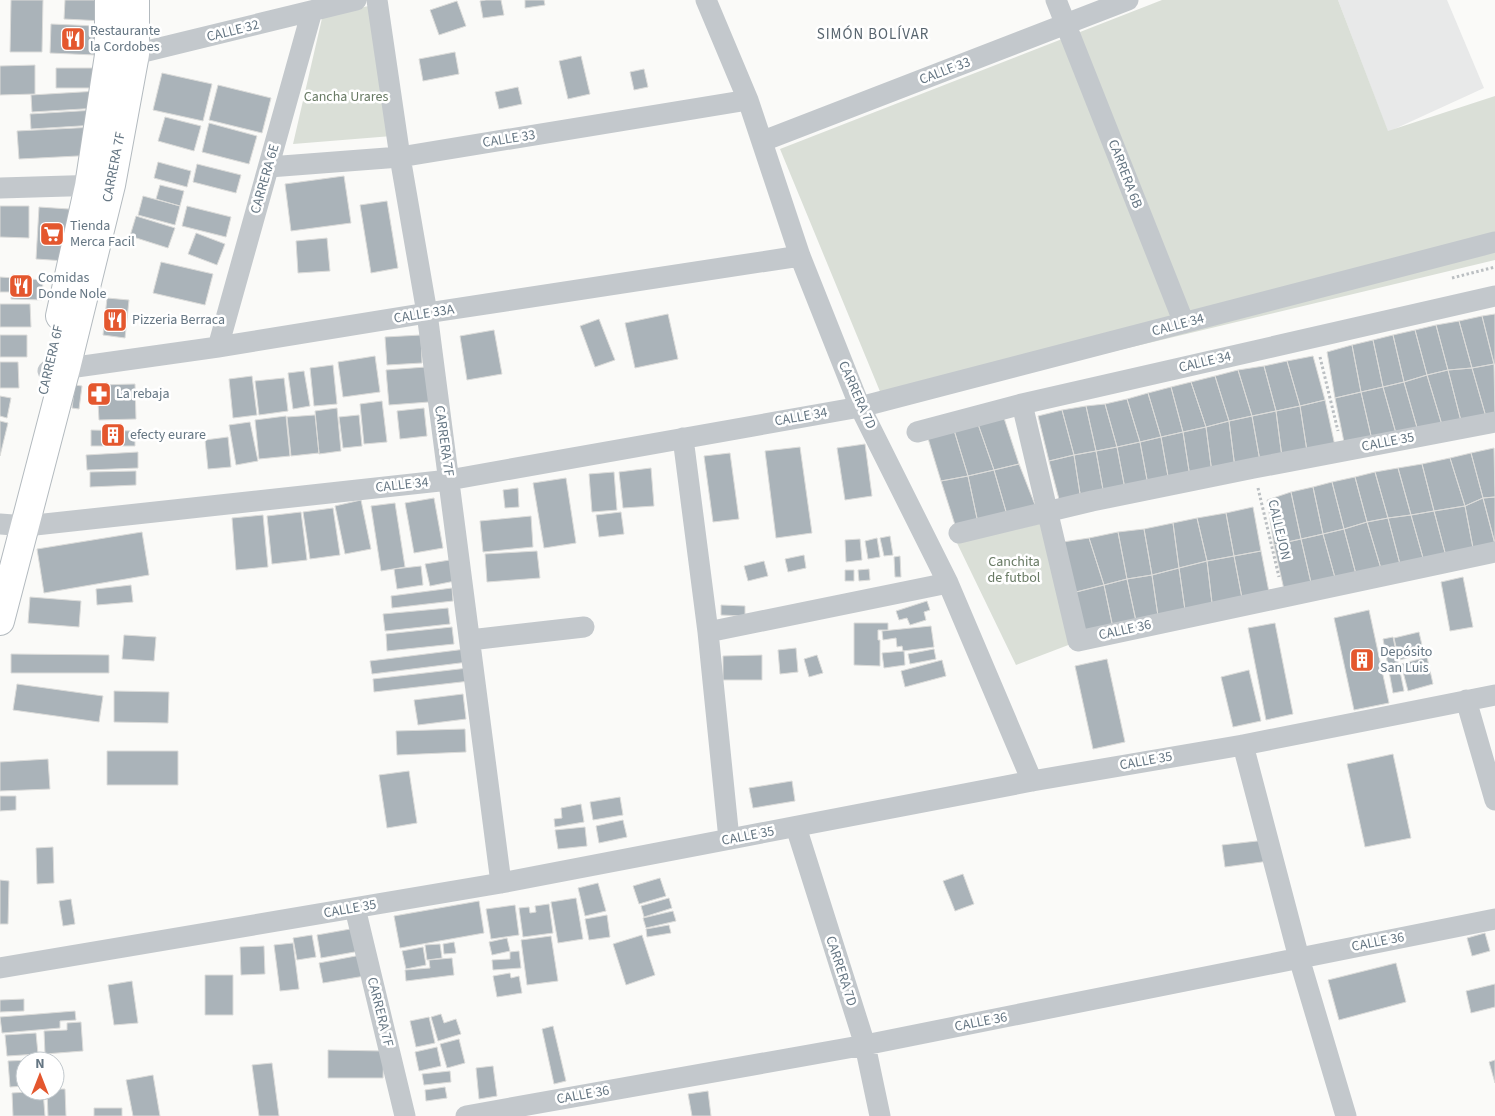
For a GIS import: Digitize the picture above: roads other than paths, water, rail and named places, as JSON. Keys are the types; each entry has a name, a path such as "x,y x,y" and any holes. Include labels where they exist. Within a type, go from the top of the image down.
{"street":[{"path":"109,0 122,55"},
{"name":"CARRERA 7F","path":"0,621 13,526 58,370 100,185 122,55 135,0"},
{"name":"CALLE 32","path":"122,55 356,0"},
{"name":"CARRERA 7F","path":"377,0 400,158 427,313 501,882"},
{"name":"CARRERA 7D","path":"706,0 748,100 800,256 860,407 948,583 1032,781"},
{"path":"1056,0 1066,24"},
{"name":"CALLE 33","path":"763,141 1128,0"},
{"name":"CARRERA 6E","path":"218,347 312,11"},
{"name":"CARRERA 6B","path":"1066,24 1184,323"},
{"name":"CALLE 33","path":"269,167 400,158 748,100"},
{"path":"0,188 100,185"},
{"name":"CALLE 34","path":"13,526 449,480 860,407 1495,242"},
{"name":"CALLE 33A","path":"58,370 218,347 800,256"},
{"name":"CALLE 34","path":"917,432 1022,404 1495,296"},
{"path":"1022,404 1048,512"},
{"name":"CALLE 35","path":"958,533 1092,501 1495,422"},
{"path":"683,438 708,632 729,839"},
{"name":"CALLE 36","path":"1048,512 1078,641 1495,552"},
{"path":"0,569 13,526"},
{"path":"708,632 948,583"},
{"path":"470,640 584,627"},
{"name":"CALLE 35","path":"0,968 501,882 1032,781 1243,745 1495,695"},
{"path":"1466,700 1495,800"},
{"path":"1243,745 1299,958 1346,1116"},
{"name":"CARRERA 7D","path":"796,827 865,1045 880,1116"},
{"name":"CARRERA 7F","path":"355,908 405,1116"},
{"name":"CALLE 36","path":"466,1116 865,1045 1495,919"}],"place":[{"name":"Restaurante la Cordobes","path":"73,39"},
{"name":"Tienda Merca Facil","path":"52,234"},
{"name":"Comidas Donde Nole","path":"21,286"},
{"name":"Pizzeria Berraca","path":"115,320"},
{"name":"La rebaja","path":"99,394"},
{"name":"efecty eurare","path":"113,435"},
{"name":"Depósito San Luis","path":"1362,660"}],"district":[{"name":"SIMÓN BOLÍVAR","path":"873,34"}],"park label":[{"name":"Cancha Urares","path":"346,97"},
{"name":"Canchita de futbol","path":"1014,570"}]}
